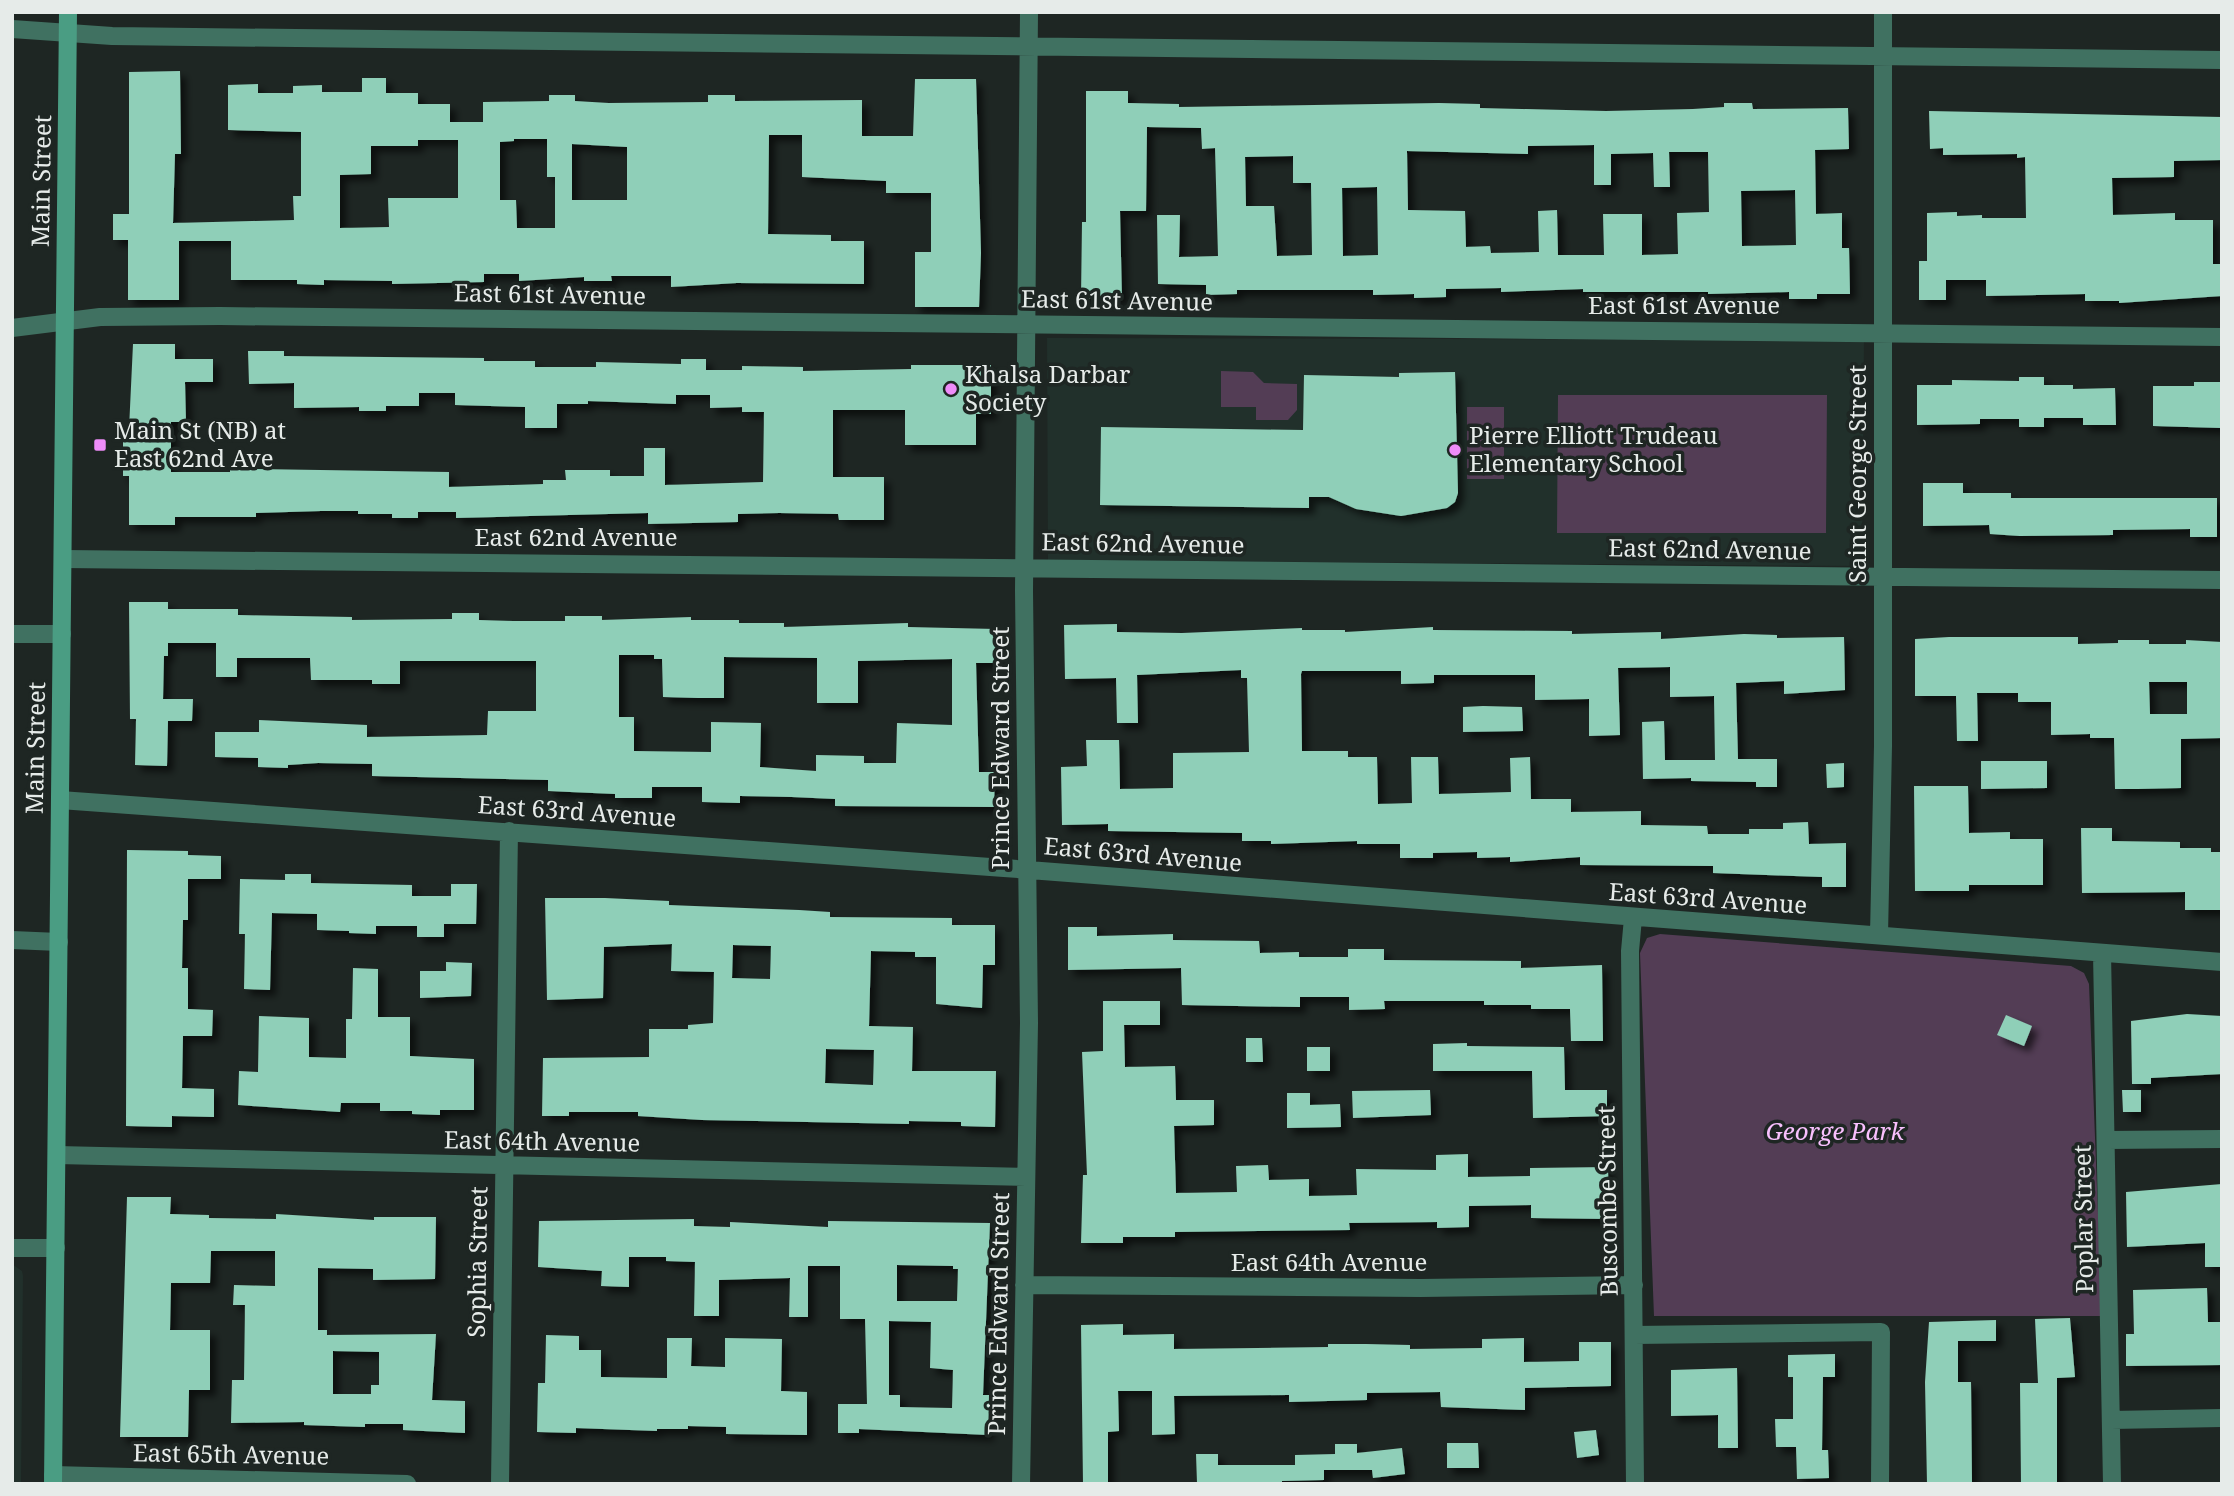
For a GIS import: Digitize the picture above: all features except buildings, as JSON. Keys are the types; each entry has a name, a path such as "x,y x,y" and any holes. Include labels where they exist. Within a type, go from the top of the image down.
{"main road":[{"name":"Main Street","path":"53,1480 68,12"}],"street":[{"name":"Prince Edward Street","path":"1021,1484 1029,1023 1024,567 1029,12"},
{"name":"Saint George Street","path":"1878,935 1883,12"},
{"path":"12,29 112,36 1029,44 2222,60"},
{"name":"East 61st Avenue","path":"12,328 100,317 220,316 2222,337"},
{"name":"East 62nd Avenue","path":"63,559 2222,580"},
{"path":"12,634 62,634"},
{"name":"East 63rd Avenue","path":"60,800 509,831 2222,962"},
{"name":"Sophia Street","path":"499,1484 509,831"},
{"name":"Buscombe Street","path":"1633,918 1630,951 1635,1484"},
{"path":"12,940 59,942"},
{"name":"Poplar Street","path":"2102,953 2112,1484"},
{"path":"2107,1140 2222,1139"},
{"name":"East 64th Avenue","path":"57,1155 1026,1177"},
{"path":"12,1248 56,1248"},
{"name":"East 64th Avenue","path":"1024,1285 1407,1288 1634,1285"},
{"path":"1634,1335 1881,1332 1880,1484"},
{"path":"2111,1420 2222,1419"},
{"name":"East 65th Avenue","path":"53,1480 407,1484"}],"shaded area":[{"name":"Pierre Elliott Trudeau Elementary School","path":"1047,338 1864,340 1862,566 1048,560"},
{"path":"12,1264 22,1271 23,1276 21,1484 12,1484"}],"green space":[{"path":"1221,371 1253,372 1264,383 1297,384 1297,410 1288,420 1256,420 1256,407 1221,407"},
{"path":"1558,395 1827,395 1826,533 1557,533"},
{"path":"1467,407 1504,407 1504,479 1467,479"},
{"name":"George Park","path":"1660,934 2071,966 2084,973 2089,984 2102,1316 1654,1316 1640,953 1647,938"}],"place":[{"name":"Khalsa Darbar Society","path":"951,389"},
{"name":"Main St (NB) at East 62nd Ave","path":"100,445"},
{"name":"Pierre Elliott Trudeau Elementary School","path":"1455,450"}]}
